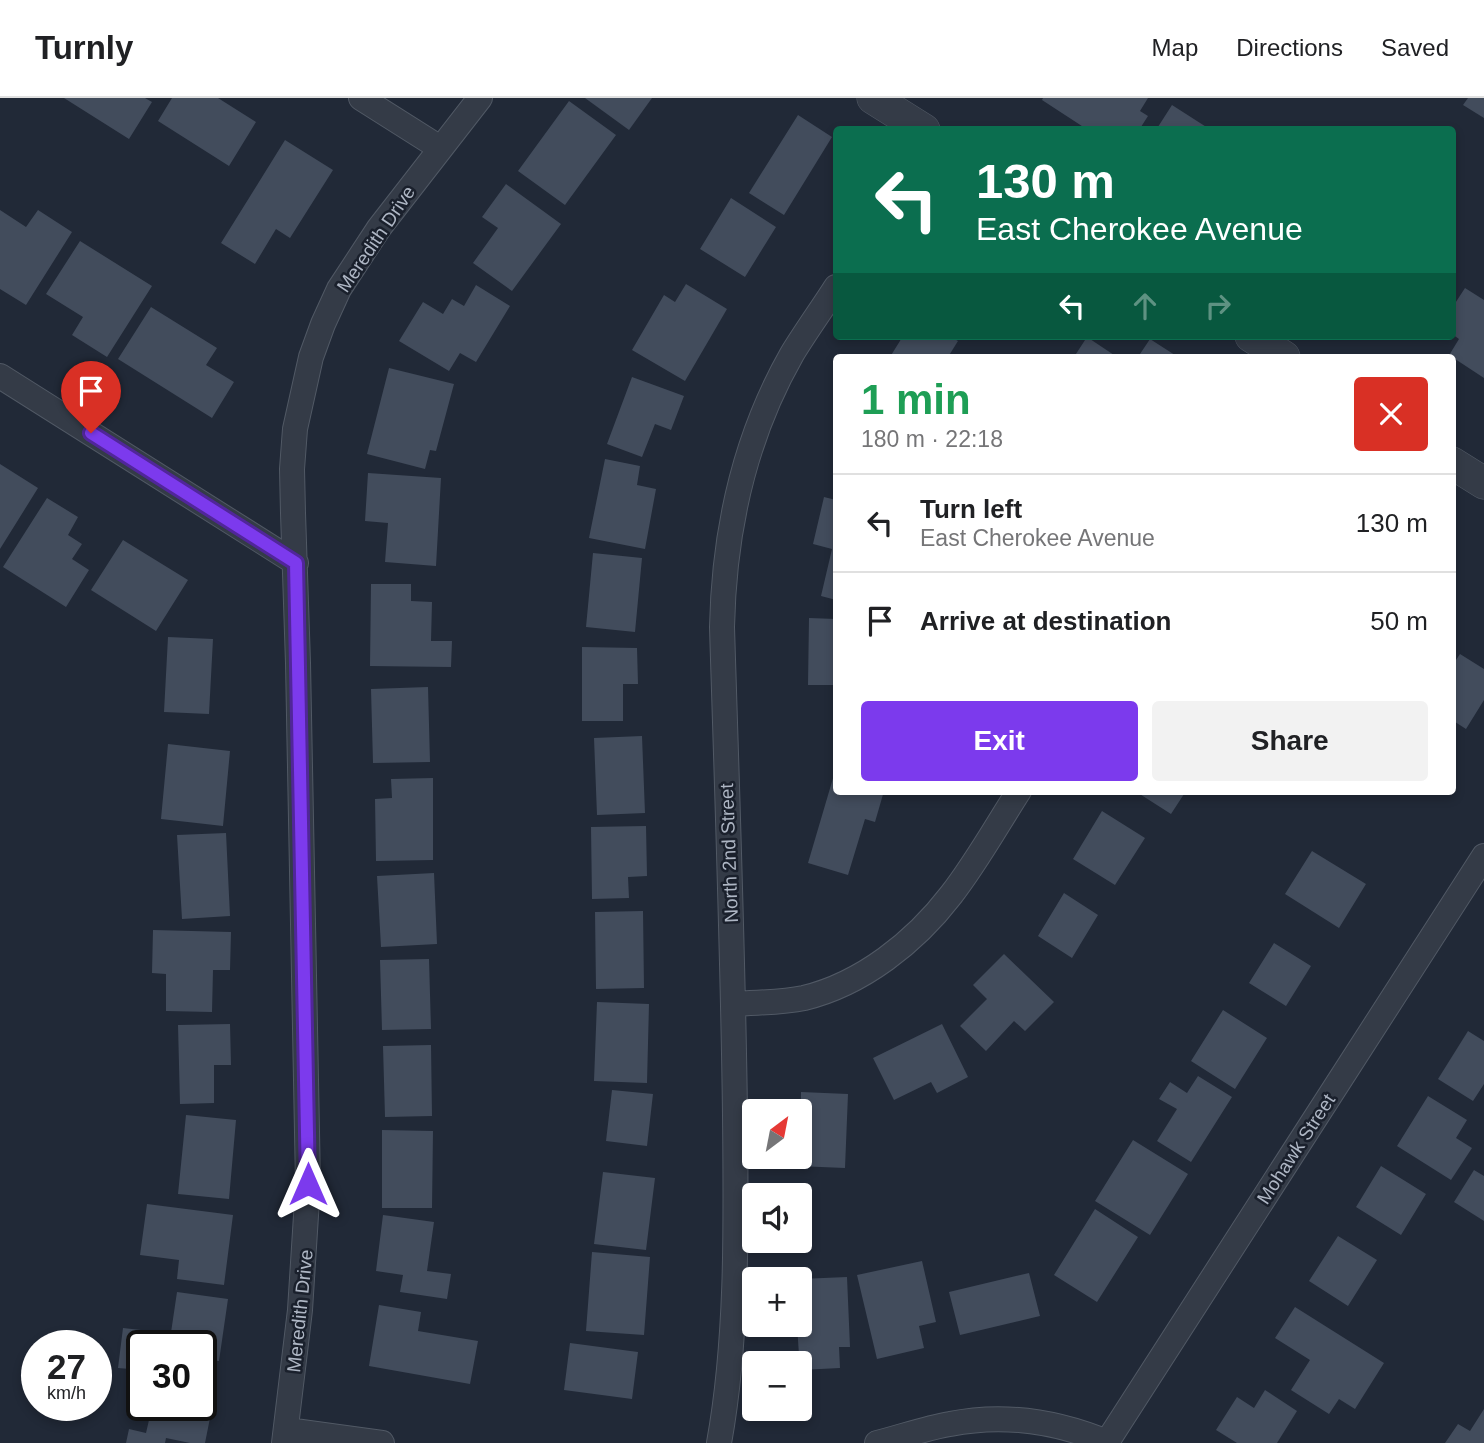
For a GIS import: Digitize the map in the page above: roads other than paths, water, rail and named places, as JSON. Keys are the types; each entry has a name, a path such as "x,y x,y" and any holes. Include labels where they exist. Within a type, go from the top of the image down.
{"street":[{"path":"361,98 440,148"},
{"name":"Meredith Drive","path":"286,1437 306,1241 308,1184 293,456 295,429 311,357 323,324 352,268 379,228 480,98"},
{"path":"873,98 918,126"},
{"name":"North 2nd Street","path":"719,1443 727,1379 734,1264 734,1004 722,587 735,499 748,452 792,354 833,292"},
{"path":"1257,340 1279,354"},
{"path":"0,376 296,563"},
{"path":"1456,466 1484,483"},
{"path":"734,1004 800,999 853,979 880,962 907,942 952,894 1016,795"},
{"name":"Mohawk Street","path":"1108,1443 1484,856"},
{"path":"877,1443 950,1424 980,1420 1014,1420 1078,1431 1108,1443"},
{"path":"286,1437 382,1443"}]}
